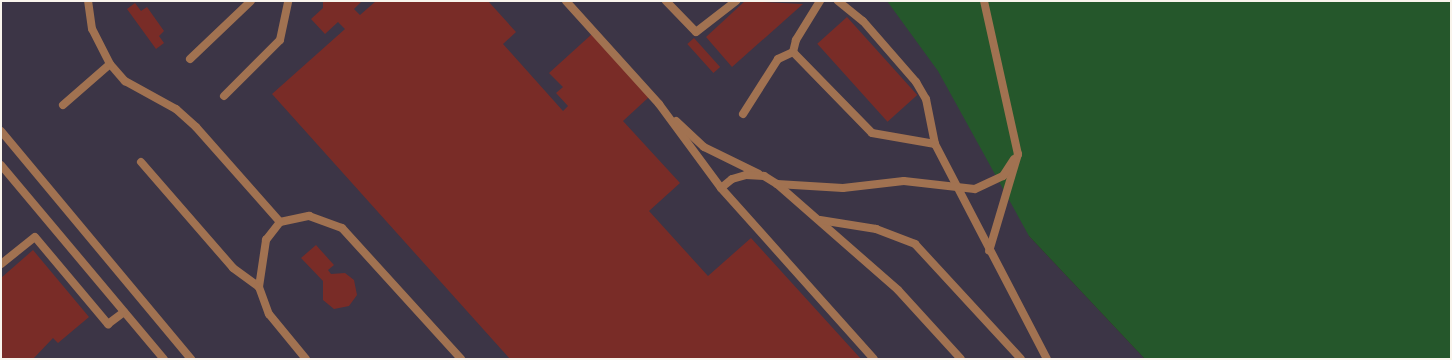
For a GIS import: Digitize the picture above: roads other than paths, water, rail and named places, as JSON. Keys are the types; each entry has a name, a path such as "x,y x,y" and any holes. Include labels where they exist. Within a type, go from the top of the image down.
{"lane":[{"path":"88,1 92,29 110,64 125,81 176,109 196,127 280,222"},
{"path":"190,59 251,1"},
{"path":"224,96 280,40 288,1"},
{"path":"566,1 659,104 704,147 764,176 777,184 898,290 961,359"},
{"path":"666,1 696,32 736,1"},
{"path":"793,52 796,40 820,1"},
{"path":"838,1 863,21 916,82 926,99 935,144 955,187 1047,359"},
{"path":"984,1 1018,154 989,251"},
{"path":"743,114 778,59 793,52"},
{"path":"793,52 872,133 935,144"},
{"path":"64,105 110,64"},
{"path":"659,104 721,188 874,359"},
{"path":"1,131 191,359"},
{"path":"777,184 843,188 904,181 974,188 1002,176 1018,154"},
{"path":"141,162 233,268 259,287"},
{"path":"1,165 164,359"},
{"path":"721,188 732,179 746,175 764,176"},
{"path":"306,359 269,314 259,287 266,240 280,222 309,216 342,228 461,359"},
{"path":"819,220 876,229 915,244 1021,359"},
{"path":"1,264 35,237 108,324 124,312"}]}
